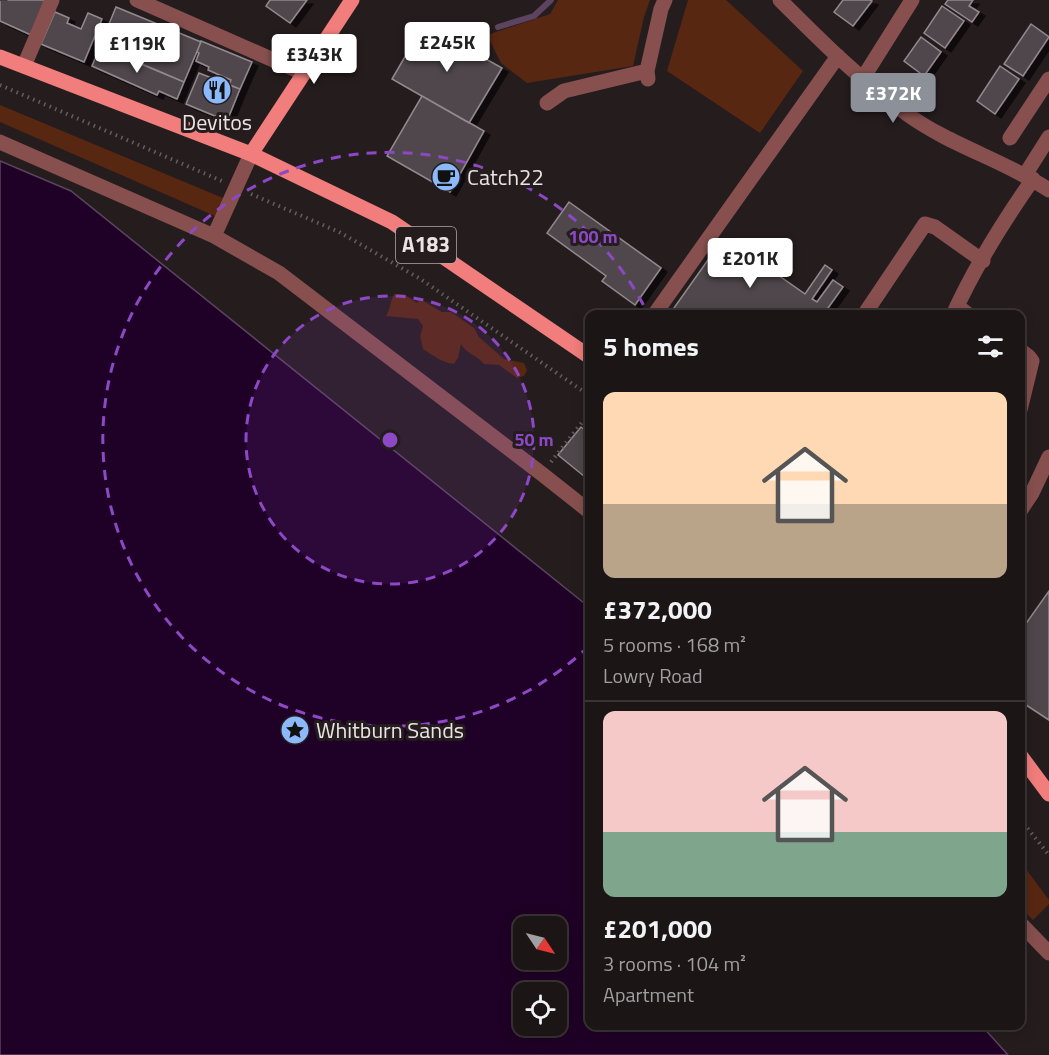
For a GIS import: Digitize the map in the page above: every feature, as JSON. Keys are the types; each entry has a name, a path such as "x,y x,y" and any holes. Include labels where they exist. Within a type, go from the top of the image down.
{"main road":[{"path":"251,154 352,0"},
{"name":"A183","path":"0,57 251,154 392,222 585,354"},
{"path":"1025,762 1049,794"}],"street":[{"path":"24,66 52,0"},
{"path":"137,0 303,73"},
{"path":"547,103 564,91 647,75 665,0"},
{"path":"780,0 863,78 917,120 945,137 1029,177 1049,190"},
{"path":"863,78 912,0"},
{"path":"658,310 838,56"},
{"path":"1010,138 1049,79"},
{"path":"961,310 982,261 1049,137"},
{"path":"0,142 214,236 279,273 585,508"},
{"path":"214,236 251,154"},
{"path":"867,310 925,224 935,227 982,261"},
{"path":"1025,354 1032,361 1025,390"},
{"path":"1025,504 1049,457"},
{"path":"1025,928 1049,953"}],"path":[{"path":"0,85 339,232 419,278 585,393"},
{"path":"542,474 585,418"},
{"path":"1025,825 1049,855"}],"shaded area":[{"path":"558,0 650,0 633,66 527,83 501,63 487,35 550,14"},
{"path":"688,0 726,0 803,71 760,133 667,71"},
{"path":"0,105 223,198 215,216 0,122"},
{"name":"Whitburn Sands","path":"0,161 71,191 585,604 585,1030 986,1030 1008,1055 0,1055"},
{"path":"394,294 404,294 417,303 420,299 442,312 451,312 474,328 479,337 504,359 524,363 527,370 524,376 517,378 499,365 484,364 461,344 454,364 434,356 423,349 420,336 423,326 418,319 386,316"},
{"path":"1025,868 1049,900 1049,904 1033,920 1025,912"}],"building":[{"path":"0,0 45,0 31,35 0,21"},
{"path":"270,0 307,0 290,23 266,6"},
{"path":"843,0 872,1 853,26 834,12"},
{"path":"948,0 973,0 969,6 979,12 972,22 945,4"},
{"path":"942,6 964,21 945,48 924,33"},
{"path":"116,7 201,42 184,82 100,46"},
{"path":"55,12 69,18 67,23 81,29 88,13 102,19 84,62 41,44"},
{"path":"424,24 502,68 469,123 392,79"},
{"path":"1031,24 1049,37 1023,76 1004,64"},
{"path":"921,37 941,52 924,76 904,61"},
{"path":"201,41 252,62 240,89 229,85 231,80 208,70 209,67 196,61"},
{"path":"100,47 184,82 177,99 159,91 157,95 92,66"},
{"path":"1000,66 1019,79 995,114 977,101"},
{"path":"199,73 240,89 227,121 186,104"},
{"path":"422,96 484,131 450,192 387,156"},
{"path":"569,202 661,268 635,305 602,281 606,276 547,233"},
{"path":"731,242 805,294 825,265 832,270 812,299 817,302 833,280 843,287 827,310 673,310 720,243 726,248"},
{"path":"581,427 585,430 585,477 558,455"},
{"path":"1049,591 1049,720 1025,704 1025,625"}],"waterway":[{"path":"498,27 534,16 551,0"}],"place":[{"name":"Devitos","path":"217,90"},
{"name":"Catch22","path":"446,177"},
{"name":"Whitburn Sands","path":"295,730"}]}
